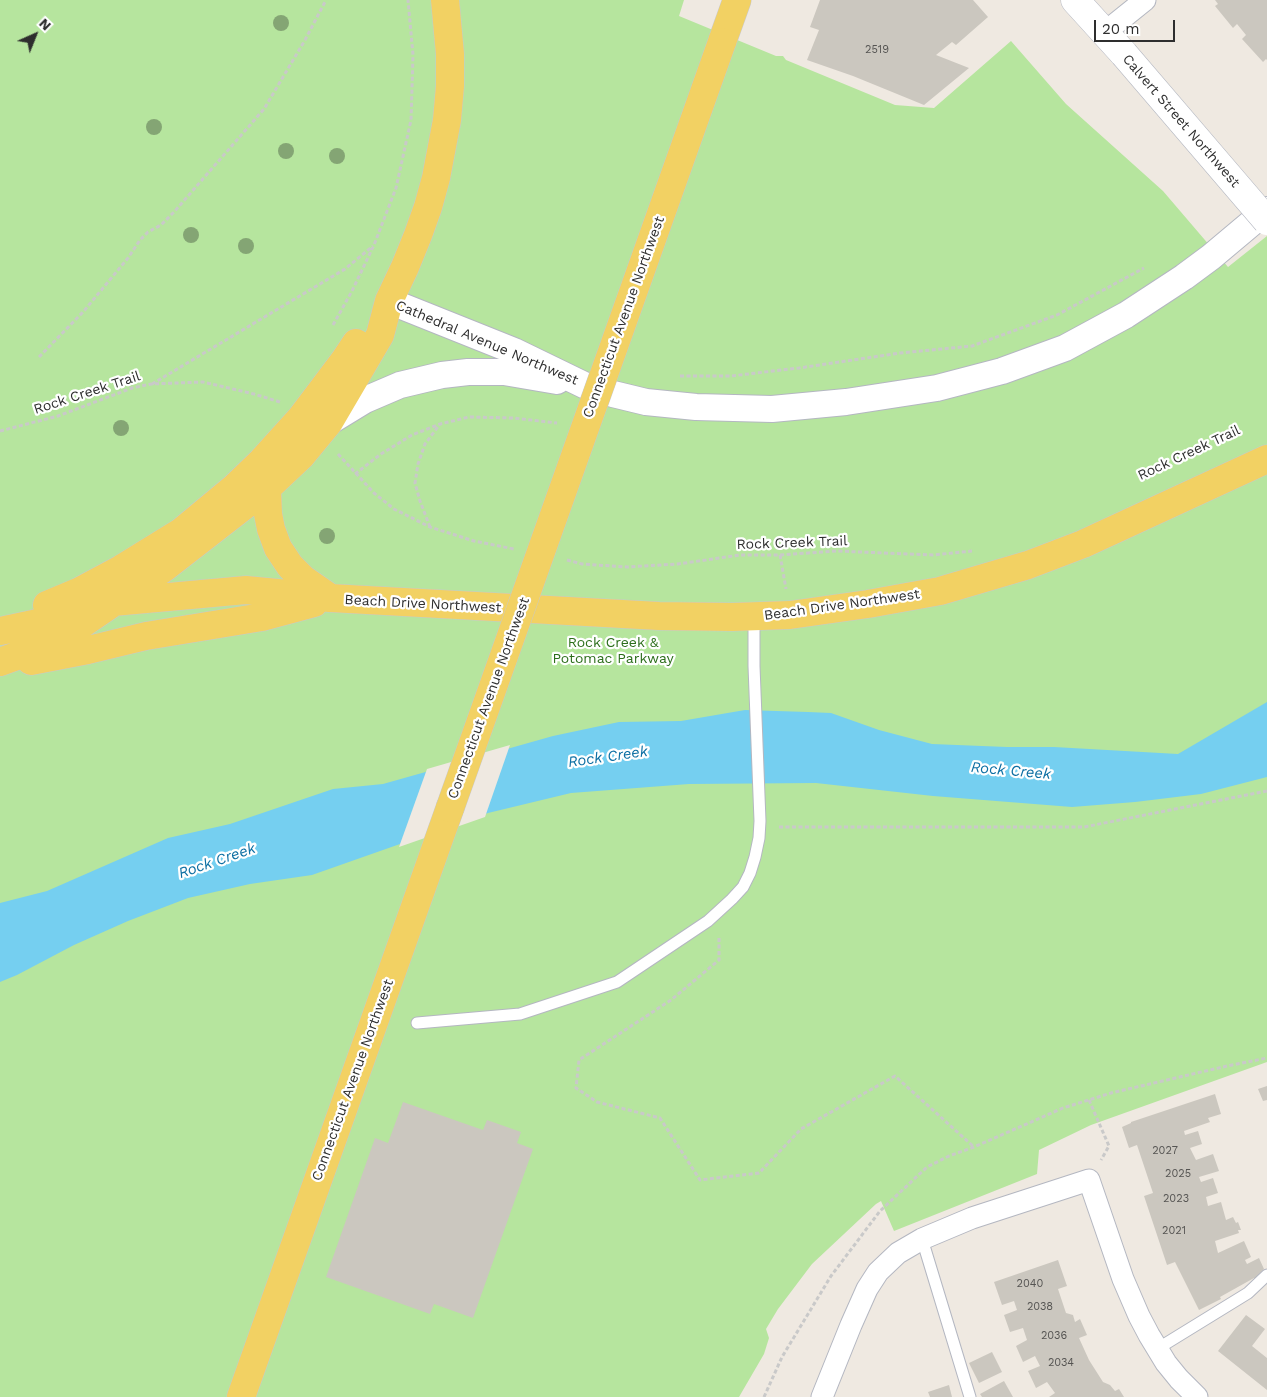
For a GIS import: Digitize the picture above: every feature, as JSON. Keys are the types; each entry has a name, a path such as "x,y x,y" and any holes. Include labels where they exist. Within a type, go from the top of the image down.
{"main road":[{"path":"0,662 44,646 79,626 164,568 267,488 301,456 329,422 380,336 389,301 405,267 436,178 447,120 450,78 450,54 445,0"},
{"name":"Connecticut Avenue Northwest","path":"241,1397 737,0"},
{"name":"Calvert Street Northwest","path":"1075,0 1124,54 1267,221"},
{"path":"0,625 78,592 121,569 181,532 234,488 262,461 301,418 344,361 368,325 389,301"},
{"name":"Beach Drive Northwest","path":"0,631 47,621 114,602 246,590 330,598 650,616 754,617 790,615 940,591 992,576 1083,544 1267,459"},
{"path":"262,461 267,488 268,514 278,548 296,572 330,598"},
{"name":"Beach Drive Northwest","path":"0,667 88,650 146,636 262,617 330,598"}],"street":[{"path":"1104,33 1146,0"},
{"name":"Cathedral Avenue Northwest","path":"329,422 365,400 400,385 442,375 468,372 504,372 584,385 646,402 696,407 772,409 855,401 937,388 978,378 1066,348 1155,297 1212,257 1267,210"},
{"name":"Cathedral Avenue Northwest","path":"389,301 514,351 584,385"},
{"path":"822,1397 867,1289 878,1272 898,1253 922,1239 972,1218 1090,1180 1130,1297 1157,1349 1179,1379 1197,1397"}],"lane":[{"path":"417,1023 520,1014 618,982 708,920 732,899 742,887 750,873 755,858 760,821 754,617"},
{"path":"922,1239 970,1397"},
{"path":"1157,1349 1248,1293 1267,1275"}],"path":[{"path":"39,357 83,312 128,258 140,240 148,232 161,225 174,212 264,108 305,40 326,0"},
{"path":"333,325 374,245 396,188 411,120 413,55 408,0"},
{"path":"151,384 345,269 374,245"},
{"path":"672,376 731,376 900,353 972,346 1057,315 1148,266"},
{"name":"Rock Creek Trail","path":"0,431 58,416 132,388 151,384 203,382 254,394 281,403"},
{"path":"355,474 381,454 412,435 440,424 469,417 514,418 561,424"},
{"path":"430,527 415,483 418,464 425,444 440,424"},
{"path":"334,449 355,474 394,509 430,527 474,540 519,550"},
{"name":"Rock Creek Trail","path":"564,560 582,564 628,567 678,564 740,555 780,555 836,550 933,555 976,550"},
{"path":"780,555 787,598"},
{"path":"774,827 1084,827 1267,791"},
{"path":"718,932 719,960 671,1000 579,1060 576,1088 597,1102 660,1118 700,1180 759,1173 801,1129 896,1076 974,1147"},
{"path":"764,1397 782,1357 831,1276 880,1211 927,1168 948,1156 974,1147 1063,1108 1227,1066 1267,1058"},
{"path":"1089,1100 1109,1146 1090,1180"}],"green space":[{"name":"Rock Creek & Potomac Parkway","path":"0,0 684,0 679,16 776,56 783,56 786,60 895,105 934,108 1011,41 1066,104 1163,191 1228,267 1267,236 1267,1062 1091,1125 1039,1150 1037,1174 894,1231 881,1201 876,1204 812,1264 778,1309 766,1329 769,1338 764,1354 739,1397 0,1397"}],"water":[{"name":"Rock Creek","path":"1267,702 1267,777 1201,794 1072,807 933,796 816,783 689,784 571,793 488,813 312,875 250,884 188,898 128,921 74,945 0,982 0,903 47,891 168,838 230,824 333,789 383,784 553,736 619,722 681,721 745,710 831,713 879,730 932,744 1054,747 1178,754"}],"pier":[{"path":"510,745 485,817 399,847 427,769"}],"building":[{"path":"820,0 973,0 988,17 956,45 952,42 936,55 969,68 924,105 853,76 807,60 819,30 810,27"},
{"path":"1215,0 1267,0 1267,60 1263,62 1242,39 1246,35 1237,24 1233,28 1215,6 1218,4"},
{"path":"1267,1086 1267,1100 1263,1101 1258,1089"},
{"path":"1215,1094 1221,1114 1208,1118 1210,1122 1184,1131 1185,1135 1198,1131 1202,1144 1190,1148 1196,1160 1213,1154 1219,1171 1199,1177 1201,1182 1213,1178 1218,1193 1206,1197 1208,1206 1221,1202 1226,1220 1233,1217 1236,1223 1238,1222 1241,1230 1238,1230 1239,1233 1215,1241 1218,1253 1244,1241 1251,1257 1245,1260 1247,1264 1259,1258 1264,1269 1255,1279 1199,1310 1175,1262 1167,1265 1144,1196 1153,1193 1137,1145 1129,1148 1122,1127 1131,1122"},
{"path":"403,1102 483,1130 487,1120 521,1132 517,1143 533,1149 473,1318 434,1304 430,1314 326,1277 375,1138 388,1143"},
{"path":"1058,1260 1067,1286 1058,1289 1066,1313 1073,1315 1075,1322 1080,1319 1087,1335 1079,1338 1089,1360 1103,1382 1110,1385 1115,1391 1119,1389 1124,1397 1049,1397 1055,1393 1047,1382 1036,1388 1028,1371 1040,1366 1035,1356 1023,1362 1016,1346 1027,1340 1023,1328 1010,1332 1004,1315 1017,1310 1014,1301 1002,1305 994,1282"},
{"path":"1246,1315 1265,1329 1252,1346 1267,1358 1267,1390 1218,1351"},
{"path":"992,1352 1002,1372 979,1383 969,1363"},
{"path":"1004,1381 1013,1397 982,1397 980,1394"},
{"path":"949,1385 952,1397 930,1397 928,1392"}]}
